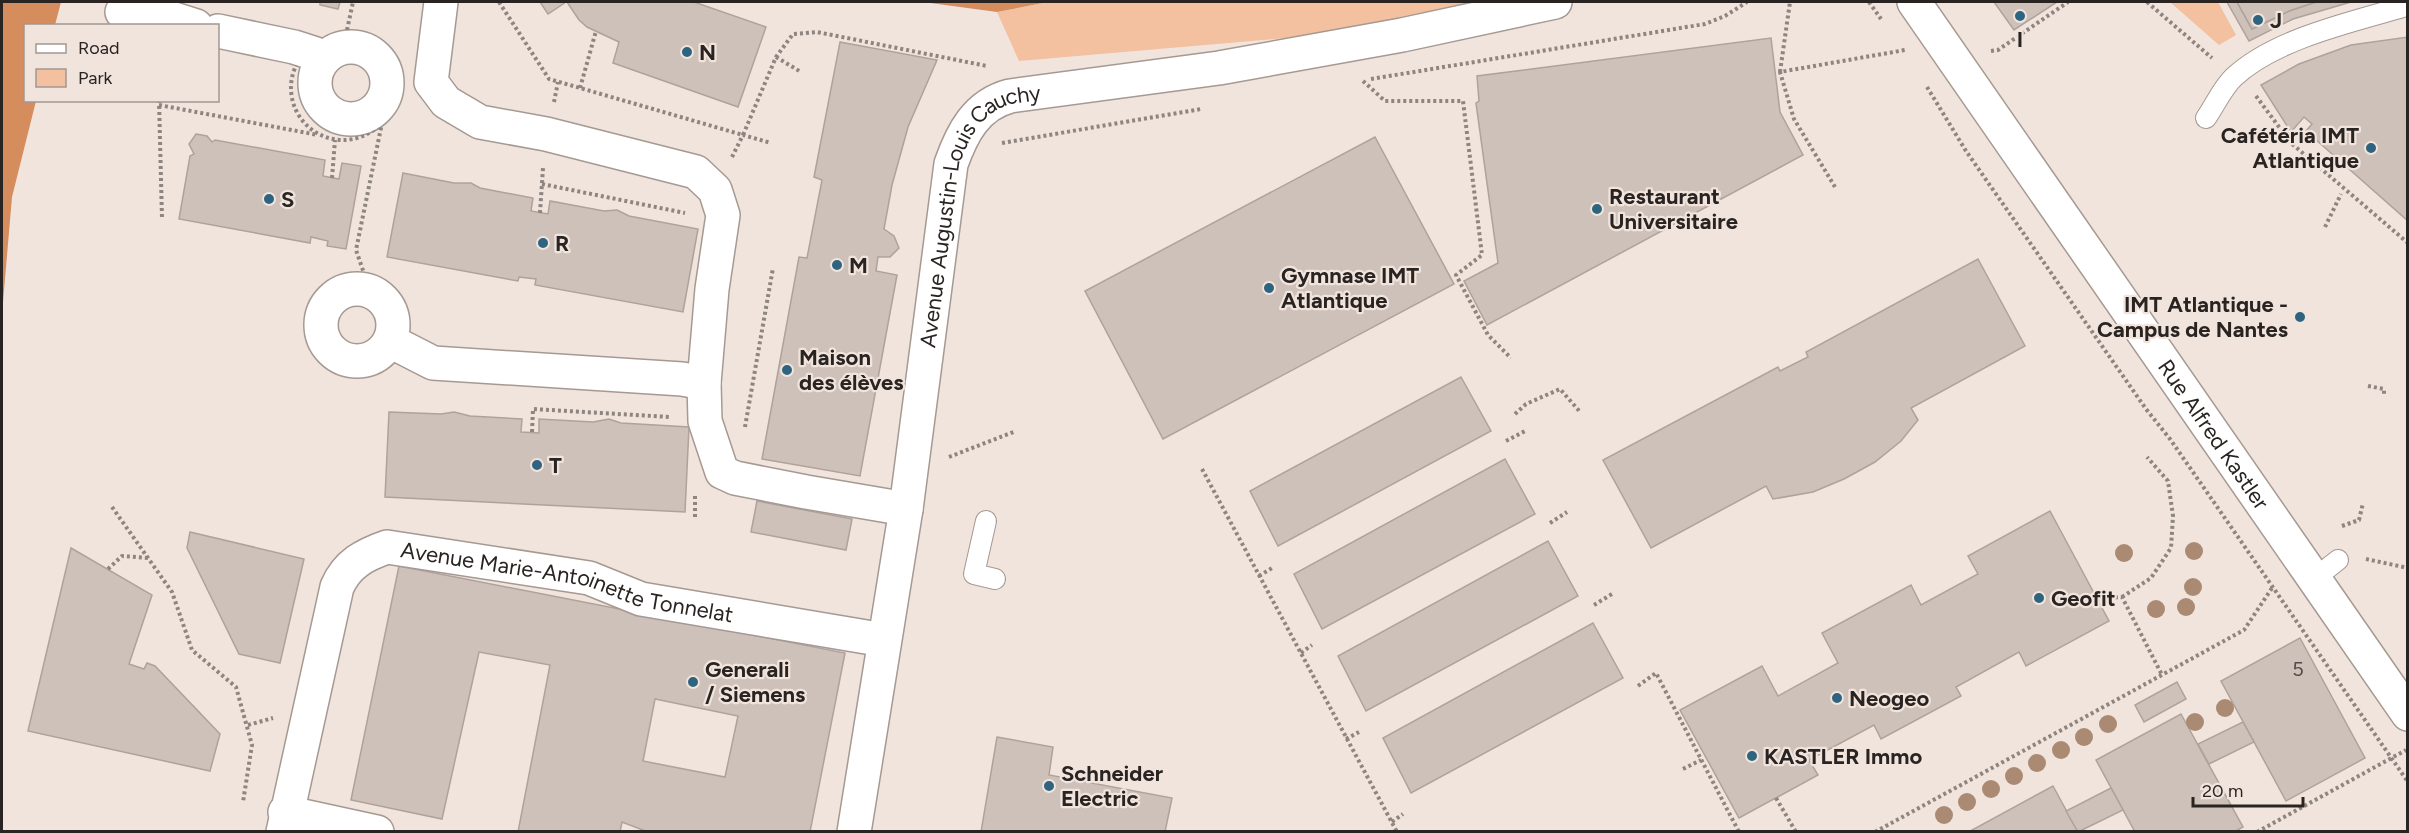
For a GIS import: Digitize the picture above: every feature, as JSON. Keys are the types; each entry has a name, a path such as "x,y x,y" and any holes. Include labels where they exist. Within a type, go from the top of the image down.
{"street":[{"path":"441,2 431,82 446,102 480,122 546,134 696,172 715,190 723,215 712,288 693,381 722,472 765,484 906,509"},
{"name":"Avenue Augustin-Louis Cauchy","path":"854,831 906,509 951,164 959,141 972,120 999,99 1030,91 1219,68 1402,35 1555,2"},
{"name":"Rue Alfred Kastler","path":"1914,2 1999,127 2326,570 2408,714"},
{"path":"122,12 152,12 190,24"},
{"path":"219,31 294,47 335,46 367,50 382,66 387,87 378,108 358,119 336,116 319,100 315,89 315,77 335,46"},
{"path":"387,87 431,82"},
{"path":"390,341 433,363 693,381"},
{"name":"Avenue Marie-Antoinette Tonnelat","path":"377,831 284,822 337,587 342,575 357,560 387,547 589,578 641,599 884,640"}],"lane":[{"path":"2206,118 2234,77 2290,43 2324,30 2403,7"},
{"path":"986,521 974,574 995,579"}],"path":[{"path":"335,46 353,2"},
{"path":"499,2 549,79 743,135 776,57 793,34 817,32 993,68 986,75"},
{"path":"1352,83 1705,24 1725,16 1747,2"},
{"path":"1790,2 1780,72 1794,119 1835,187"},
{"path":"1998,50 2068,2"},
{"path":"2147,2 2260,100 2291,143 2408,243"},
{"path":"580,88 596,31"},
{"path":"1780,72 1904,51 1910,60"},
{"path":"776,57 801,72"},
{"path":"1921,79 1973,161 2408,782"},
{"path":"1363,81 1385,101 1463,101 1482,255 1456,274 1488,335 1511,357"},
{"path":"162,219 159,103 321,136"},
{"path":"1009,142 1203,109"},
{"path":"367,282 356,250 382,123"},
{"path":"332,178 335,140"},
{"path":"540,213 542,183 690,214"},
{"path":"2325,227 2341,194"},
{"path":"743,439 773,268"},
{"path":"532,432 533,409 693,418 693,381"},
{"path":"2368,386 2384,389 2384,395"},
{"path":"1515,414 1526,404 1560,389 1581,413"},
{"path":"911,472 1016,431"},
{"path":"1506,441 1525,431"},
{"path":"2097,599 2122,597 2151,578 2171,548 2173,516 2168,481 2147,458"},
{"path":"1202,469 1397,831"},
{"path":"695,517 696,483"},
{"path":"2342,526 2359,520 2363,503"},
{"path":"112,507 172,591 192,650 236,687 252,746 243,802"},
{"path":"1550,523 1567,512"},
{"path":"108,569 122,556 148,558"},
{"path":"2370,559 2408,568"},
{"path":"1259,576 1272,568"},
{"path":"1875,831 2244,630 2272,588"},
{"path":"1594,605 1612,594"},
{"path":"2122,597 2162,675"},
{"path":"1301,653 1312,645"},
{"path":"1638,686 1656,673 1739,831"},
{"path":"1346,739 1359,732"},
{"path":"2257,831 2408,749"},
{"path":"1683,769 1701,760"},
{"path":"1776,798 1796,831"},
{"path":"1392,822 1403,814"}],"green space":[{"path":"1048,2 1493,2 1309,36 1019,61 997,12"},
{"path":"2170,2 2218,2 2236,35 2219,45"}],"shaded area":[{"path":"2,2 61,2 55,24 24,24 24,102 36,102 12,197 2,314"},
{"path":"923,2 1048,2 997,12"}],"building":[{"path":"320,2 340,2 338,9 320,5"},
{"path":"540,2 566,2 548,14"},
{"name":"N","path":"567,2 694,2 766,27 738,107 613,63 619,42 587,27 579,20"},
{"name":"I","path":"1994,2 2057,2 2014,30"},
{"path":"2227,2 2237,2 2252,29 2289,11 2316,2 2351,2 2293,19 2249,41"},
{"name":"J","path":"2237,2 2316,2 2289,11 2252,29"},
{"path":"2408,37 2408,221 2306,131 2312,124 2304,117 2291,132 2261,85 2299,64 2351,45"},
{"name":"Restaurant Universitaire","path":"1771,38 1780,112 1803,155 1487,325 1464,281 1498,263 1476,103 1479,101 1477,76"},
{"name":"M","path":"840,42 937,60 908,127 892,185 884,229 894,236 899,248 890,257 878,257 876,271 897,275 860,476 762,459 799,257 807,258 822,180 814,177"},
{"name":"S","path":"196,134 207,136 212,142 215,140 325,160 323,176 339,179 342,163 361,166 346,249 327,246 328,241 311,237 310,243 179,219 190,156 194,154 189,144"},
{"name":"Gymnase IMT Atlantique","path":"1375,137 1454,284 1163,439 1085,291"},
{"name":"R","path":"403,173 454,183 471,183 480,188 533,198 531,211 548,214 550,201 604,211 617,210 629,216 698,229 683,312 535,285 536,279 519,277 518,281 387,257"},
{"path":"1978,259 2025,346 1911,408 1918,420 1901,441 1875,462 1844,479 1813,492 1773,499 1766,486 1651,548 1603,460 1778,367 1780,371 1808,357 1806,352"},
{"path":"1461,377 1491,431 1278,546 1250,491"},
{"name":"T","path":"389,412 441,414 454,412 470,416 522,419 521,432 539,433 539,419 593,422 609,419 621,423 689,427 685,512 385,497"},
{"path":"1505,459 1535,514 1322,629 1294,574"},
{"path":"757,501 852,519 846,550 751,532"},
{"path":"2050,511 2109,621 2026,666 2019,652 1956,687 1961,696 1881,739 1874,725 1809,760 1818,775 1739,818 1680,710 1762,666 1778,696 1838,663 1822,633 1911,585 1921,605 1978,574 1968,556"},
{"path":"190,532 304,559 280,663 239,654 187,548"},
{"path":"1548,541 1578,596 1366,711 1338,656"},
{"path":"71,548 152,595 129,664 144,669 147,663 155,666 220,734 210,771 28,731"},
{"name":"Generali / Siemens","path":"399,566 845,653 810,832 648,832 622,822 620,832 518,832 550,665 479,652 442,819 351,800","holes":["655,699 738,716 725,777 643,761"]},
{"path":"1593,623 1623,678 1411,793 1383,738"},
{"path":"2300,638 2365,758 2286,801 2221,681"},
{"path":"2177,682 2186,699 2144,722 2135,705"},
{"path":"2181,714 2243,827 2234,832 2135,832 2096,760"},
{"path":"2243,722 2254,742 2209,764 2198,744"},
{"name":"Schneider Electric","path":"997,737 1053,747 1049,775 1172,798 1165,832 981,832"},
{"path":"2053,786 2078,832 1973,832 1972,830"},
{"path":"2111,788 2123,810 2078,832 2066,811"}],"place":[{"name":"I","path":"2020,16"},
{"name":"J","path":"2258,20"},
{"name":"N","path":"687,52"},
{"name":"Cafétéria IMT Atlantique","path":"2371,148"},
{"name":"S","path":"269,199"},
{"name":"Restaurant Universitaire","path":"1597,209"},
{"name":"R","path":"543,243"},
{"name":"M","path":"837,265"},
{"name":"Gymnase IMT Atlantique","path":"1269,288"},
{"name":"IMT Atlantique - Campus de Nantes","path":"2300,317"},
{"name":"Maison des élèves","path":"787,370"},
{"name":"T","path":"537,465"},
{"name":"Geofit","path":"2039,598"},
{"name":"Generali / Siemens","path":"693,682"},
{"name":"Neogeo","path":"1837,698"},
{"name":"KASTLER Immo","path":"1752,756"},
{"name":"Schneider Electric","path":"1049,786"}]}
